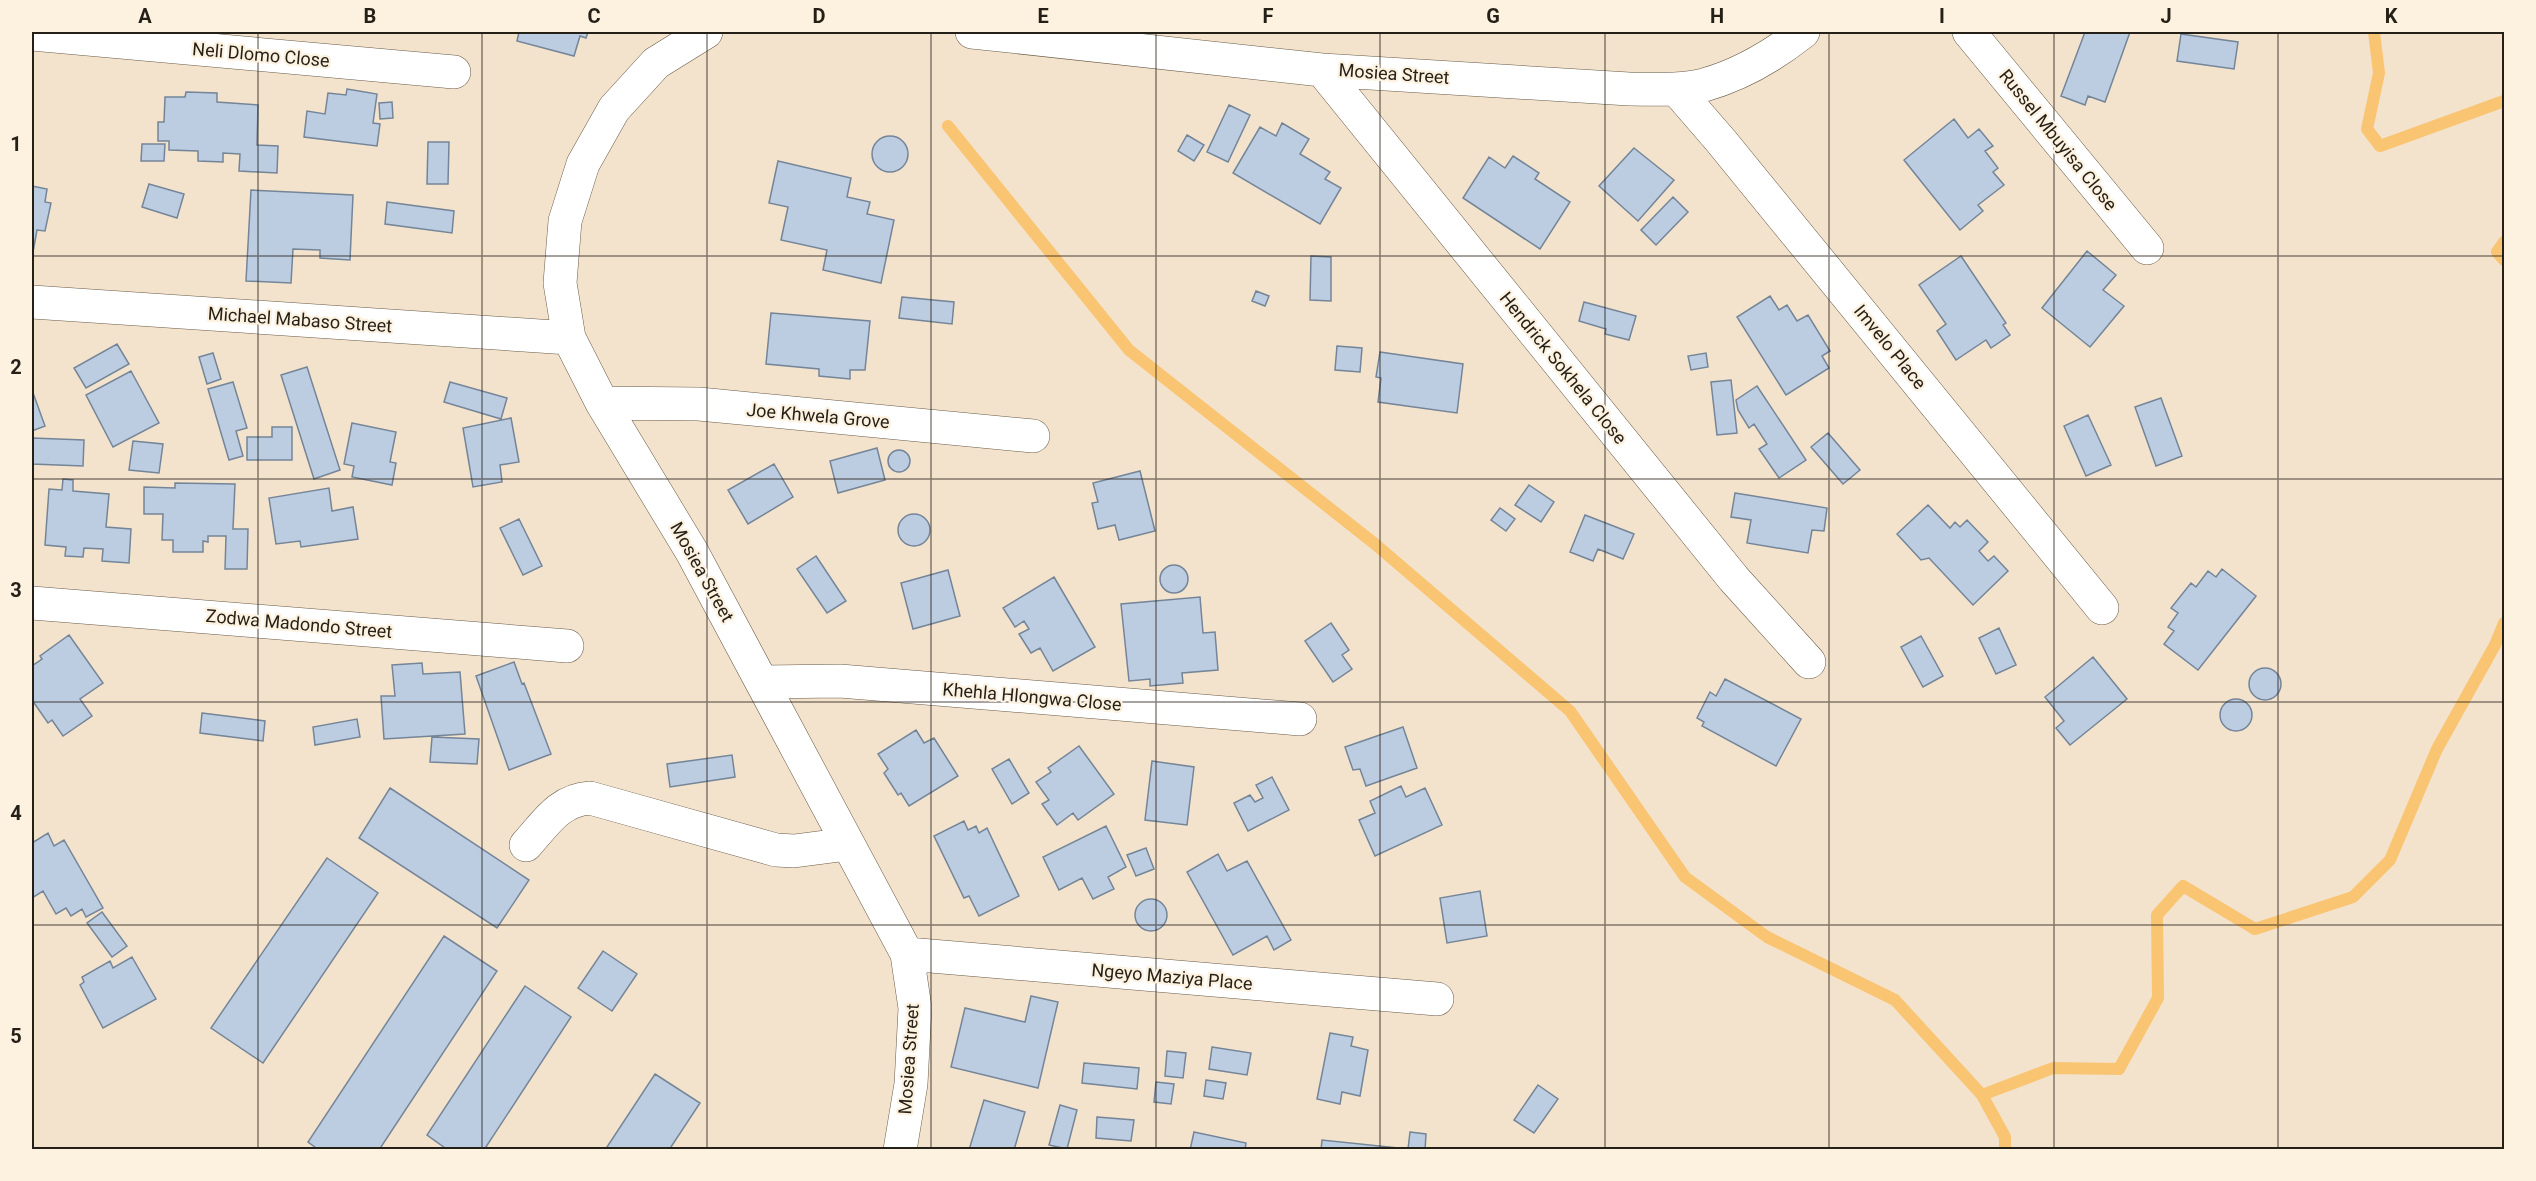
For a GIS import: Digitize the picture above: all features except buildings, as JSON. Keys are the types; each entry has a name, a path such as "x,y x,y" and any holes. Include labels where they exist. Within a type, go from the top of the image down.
{"street":[{"name":"Mosiea Street","path":"706,32 657,63 614,108 583,164 566,221 560,283 569,338 602,403 692,552 907,954 915,1008 911,1084 900,1149"},
{"name":"Mosiea Street","path":"972,32 1322,70 1629,89 1676,89 1703,85 1742,71 1803,32"},
{"name":"Russel Mbuyisa Close","path":"1969,32 2147,248"},
{"name":"Neli Dlomo Close","path":"32,34 454,72"},
{"name":"Hendrick Sokhela Close","path":"1322,70 1734,579 1809,662"},
{"name":"Imvelo Place","path":"1676,89 2102,608"},
{"name":"Michael Mabaso Street","path":"32,302 569,338"},
{"name":"Joe Khwela Grove","path":"602,403 699,404 1034,436"},
{"name":"Zodwa Madondo Street","path":"32,603 567,646"},
{"name":"Khehla Hlongwa Close","path":"763,682 840,681 1300,718"},
{"path":"526,845 562,806 574,799 590,798 776,850 794,851 848,844"},
{"name":"Ngeyo Maziya Place","path":"907,954 1437,999"}],"waterway":[{"path":"2374,32 2379,73 2367,129 2380,146 2504,101"},
{"path":"948,126 1129,350 1375,544 1570,711 1685,877 1767,937 1895,1000 1982,1095"},
{"path":"2504,242 2497,252 2504,260"},
{"path":"2005,1150 2005,1137 1982,1095 2053,1068 2119,1069 2158,998 2157,915 2183,886 2255,929 2353,897 2390,860 2437,749 2495,645 2504,623"}]}
